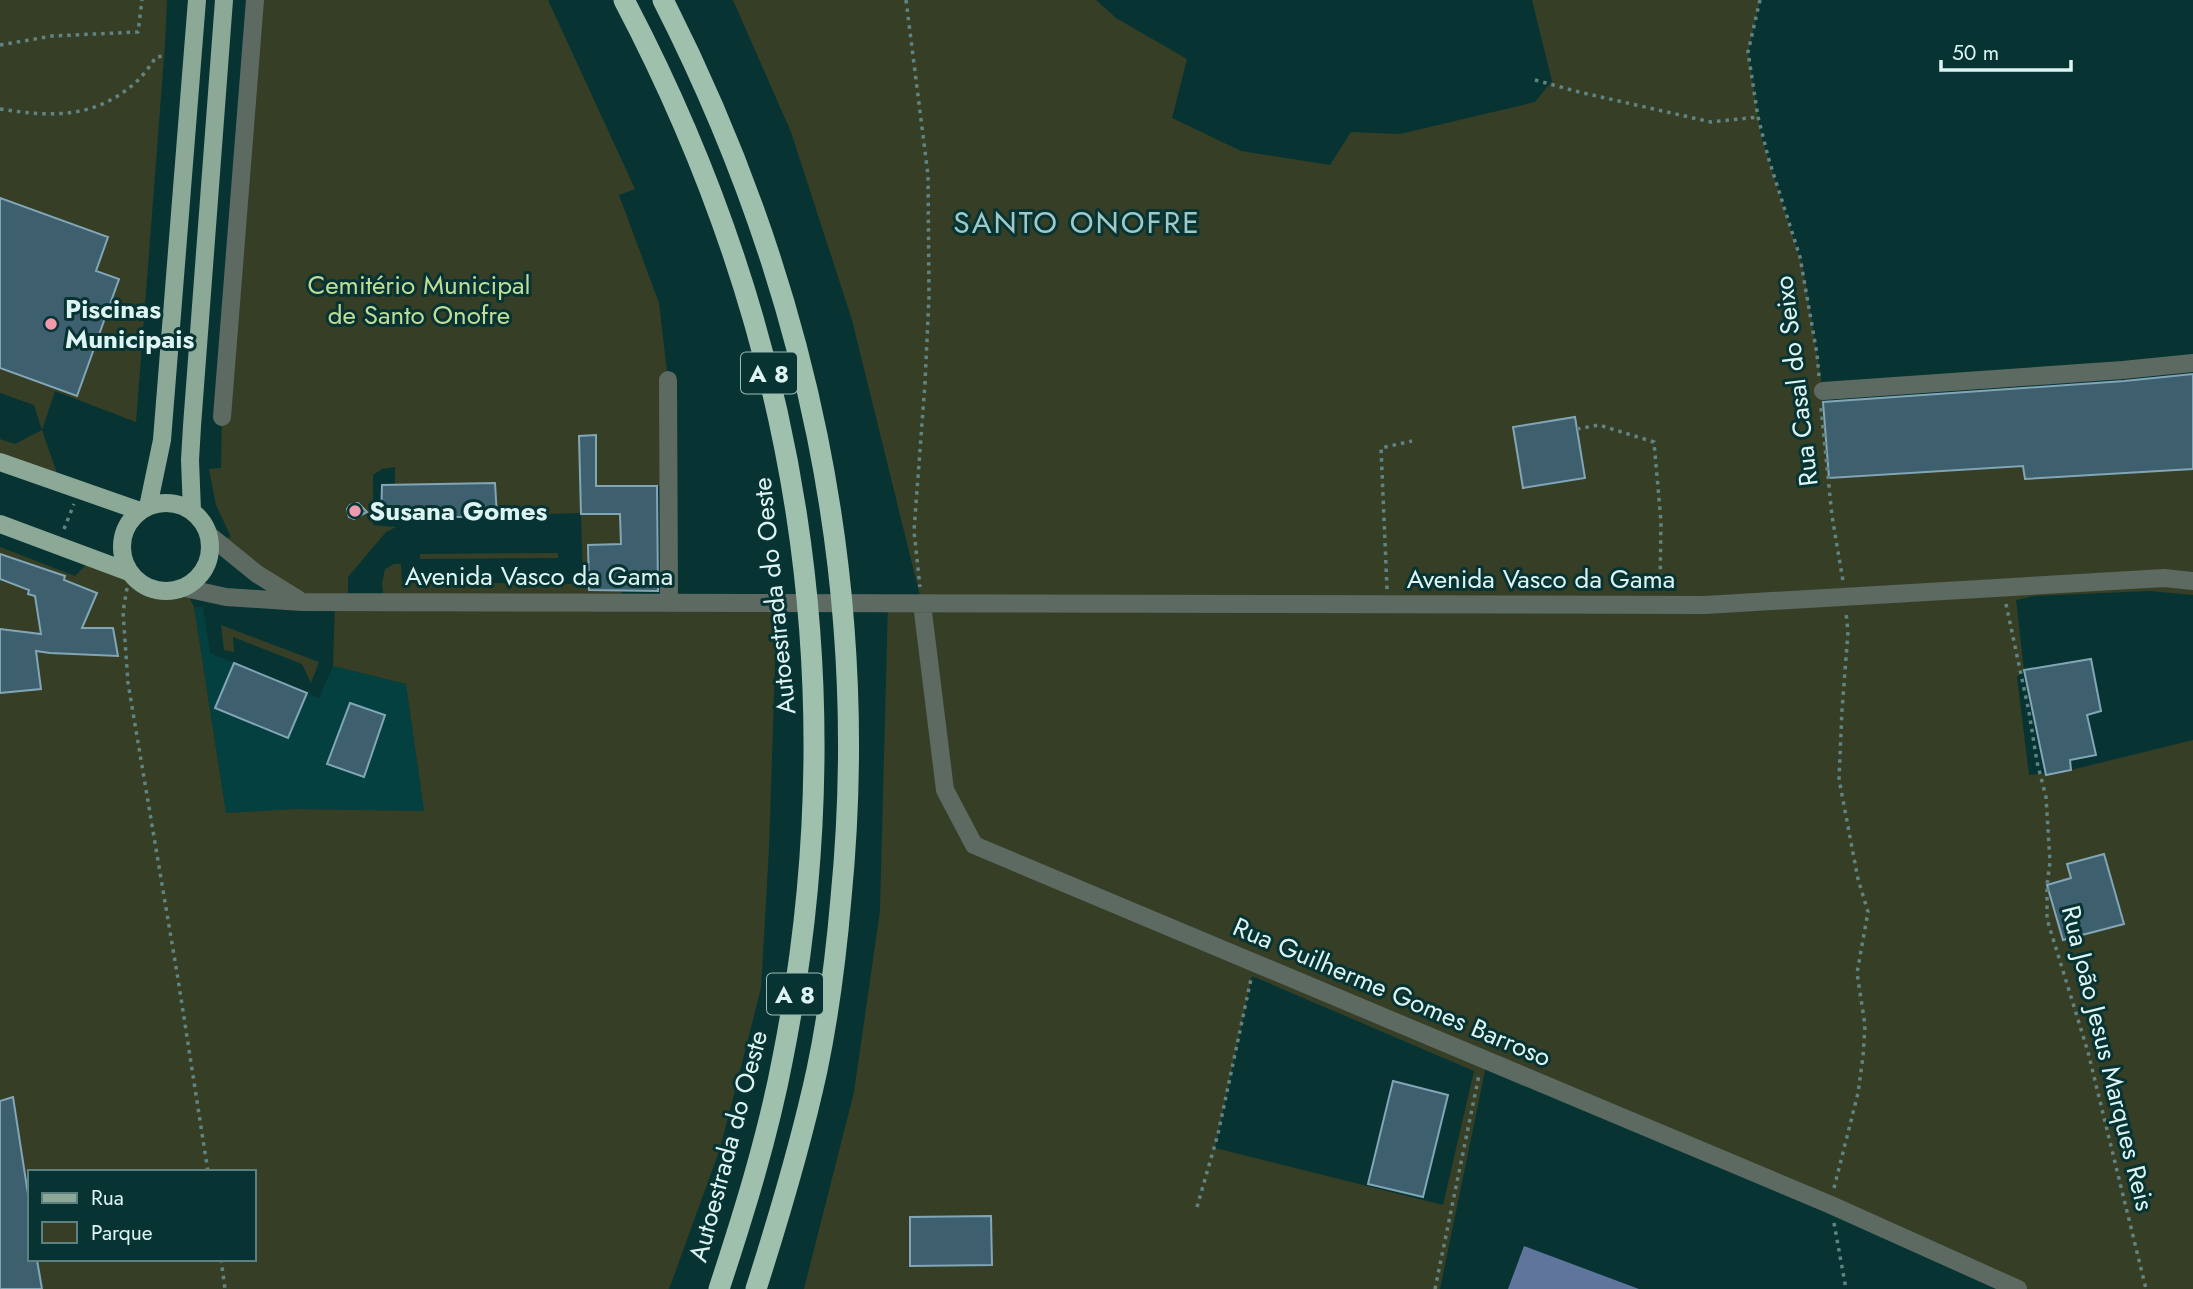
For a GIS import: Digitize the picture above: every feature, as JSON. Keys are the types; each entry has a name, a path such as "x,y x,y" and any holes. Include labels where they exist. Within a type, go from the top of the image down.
{"highway":[{"name":"Autoestrada do Oeste","path":"624,0 659,70 712,195 762,344 794,492 811,636 815,770 812,844 796,988 764,1141 744,1214 719,1289"},
{"name":"A 8","path":"663,0 707,92 739,168 787,307 821,449 845,635 849,708 845,856 829,1000 817,1070 790,1178 756,1289"}],"main road":[{"path":"144,509 162,440 197,0"},
{"path":"192,511 192,426 224,0"},
{"path":"0,462 144,509"},
{"path":"159,503 171,503 192,511 200,518 209,535 211,548 204,572 185,588 175,591 154,590 136,580 123,559 124,533 131,521 144,509 159,503"},
{"path":"0,524 129,572"}],"street":[{"path":"222,417 255,0"},
{"path":"1820,390 2123,370 2193,362"},
{"path":"668,380 669,603"},
{"path":"209,535 257,575 302,602"},
{"name":"Avenida Vasco da Gama","path":"185,588 226,597 302,602 1705,605 2164,578 2193,581"},
{"name":"Rua Guilherme Gomes Barroso","path":"922,604 945,790 974,845 1831,1205 2018,1289"}],"path":[{"path":"0,44 52,36 138,32 142,0"},
{"path":"906,0 928,175 929,297 914,531 922,604"},
{"name":"Rua Casal do Seixo","path":"1760,0 1748,52 1758,117 1800,257 1817,354 1827,481 1848,632 1839,779 1858,879 1868,912 1857,973 1865,1025 1863,1057 1858,1093 1831,1205"},
{"path":"0,109 41,115 69,114 88,109 109,101 136,83 156,57 164,56"},
{"path":"1535,80 1711,122 1758,117"},
{"path":"1577,429 1599,425 1654,442 1661,522 1660,605"},
{"path":"1388,605 1381,448 1412,441"},
{"path":"60,538 76,496"},
{"path":"129,572 123,612 128,683 208,1170"},
{"name":"Rua João Jesus Marques Reis","path":"2002,588 2029,712 2036,762 2046,797 2050,862 2047,919 2088,1052 2146,1289"},
{"path":"1197,1207 1218,1134 1255,963"},
{"path":"1435,1289 1482,1059"},
{"path":"1831,1205 1846,1289"},
{"path":"221,1261 225,1289"}],"shaded area":[{"path":"194,607 203,607 210,653 319,698 333,666 406,684 424,811 296,809 226,813"},
{"path":"1524,1246 1639,1289 1508,1289"}],"green space":[{"path":"0,0 167,0 136,422 55,391 42,430 34,405 0,393"},
{"name":"Cemitério Municipal de Santo Onofre","path":"255,0 548,0 635,189 619,195 659,303 668,380 668,486 596,486 595,435 580,436 581,513 621,514 622,602 777,604 769,848 761,988 720,1149 669,1289 42,1289 37,1261 256,1261 256,1170 28,1170 28,1201 0,1101 0,547 75,576 92,559 129,572 136,580 154,590 175,591 185,588 194,607 226,813 296,809 424,811 406,684 333,666 335,601 302,602 217,540 231,537 216,505 209,469 221,468 222,417","holes":["395,467 395,485 382,485 381,519 581,513 583,584 402,582 401,564 394,564 385,569 382,583 384,601 348,600 348,577 386,532 396,527 373,525 373,475 382,469"]},
{"path":"733,0 1096,0 1116,18 1187,59 1172,118 1241,151 1330,165 1351,132 1400,134 1535,102 1552,81 1532,0 1760,0 1748,52 1761,136 1803,268 1823,391 1829,478 2023,466 2026,479 2193,469 2193,595 2150,591 2034,596 2016,600 2024,670 2017,677 2029,775 2071,770 2193,740 2193,1289 2018,1289 1487,1061 1440,1289 804,1289 854,1092 880,911 888,604 922,604 852,320 791,132","holes":["1252,976 1474,1071 1443,1205 1215,1148"]},
{"path":"42,430 60,482 0,462 0,439 15,444"},
{"path":"558,553 558,558 420,559 420,554"},
{"path":"221,625 319,662 311,683 302,664 233,637 234,652 224,650"}],"building":[{"name":"Piscinas Municipais","path":"0,198 108,237 96,271 119,279 77,396 0,368"},
{"path":"2193,374 2193,469 2025,479 2023,466 1829,478 1823,402"},
{"path":"1575,417 1585,478 1523,488 1513,427"},
{"path":"596,435 596,486 657,486 658,591 589,590 588,545 621,544 620,514 581,514 579,436"},
{"path":"495,483 497,516 381,519 382,485"},
{"name":"Susana Gomes","path":"358,503 367,512 354,519 349,517 347,509"},
{"path":"0,554 65,576 64,580 97,593 82,628 113,628 118,656 36,651 41,689 0,693 0,629 41,634 35,596 28,594 29,590 0,579"},
{"path":"2091,659 2101,711 2087,715 2096,755 2070,760 2071,770 2046,775 2024,670"},
{"path":"234,663 307,693 288,738 215,708"},
{"path":"350,703 385,715 364,777 327,764"},
{"path":"2104,854 2124,924 2063,940 2047,885 2071,878 2067,864"},
{"path":"1393,1081 1448,1095 1423,1197 1368,1184"},
{"path":"13,1097 28,1194 28,1261 37,1261 42,1289 0,1289 0,1101"},
{"path":"991,1216 992,1265 910,1266 910,1217"}],"place":[{"name":"Piscinas Municipais","path":"51,324"},
{"name":"Susana Gomes","path":"355,511"}],"district":[{"name":"SANTO ONOFRE","path":"1077,222"}]}
